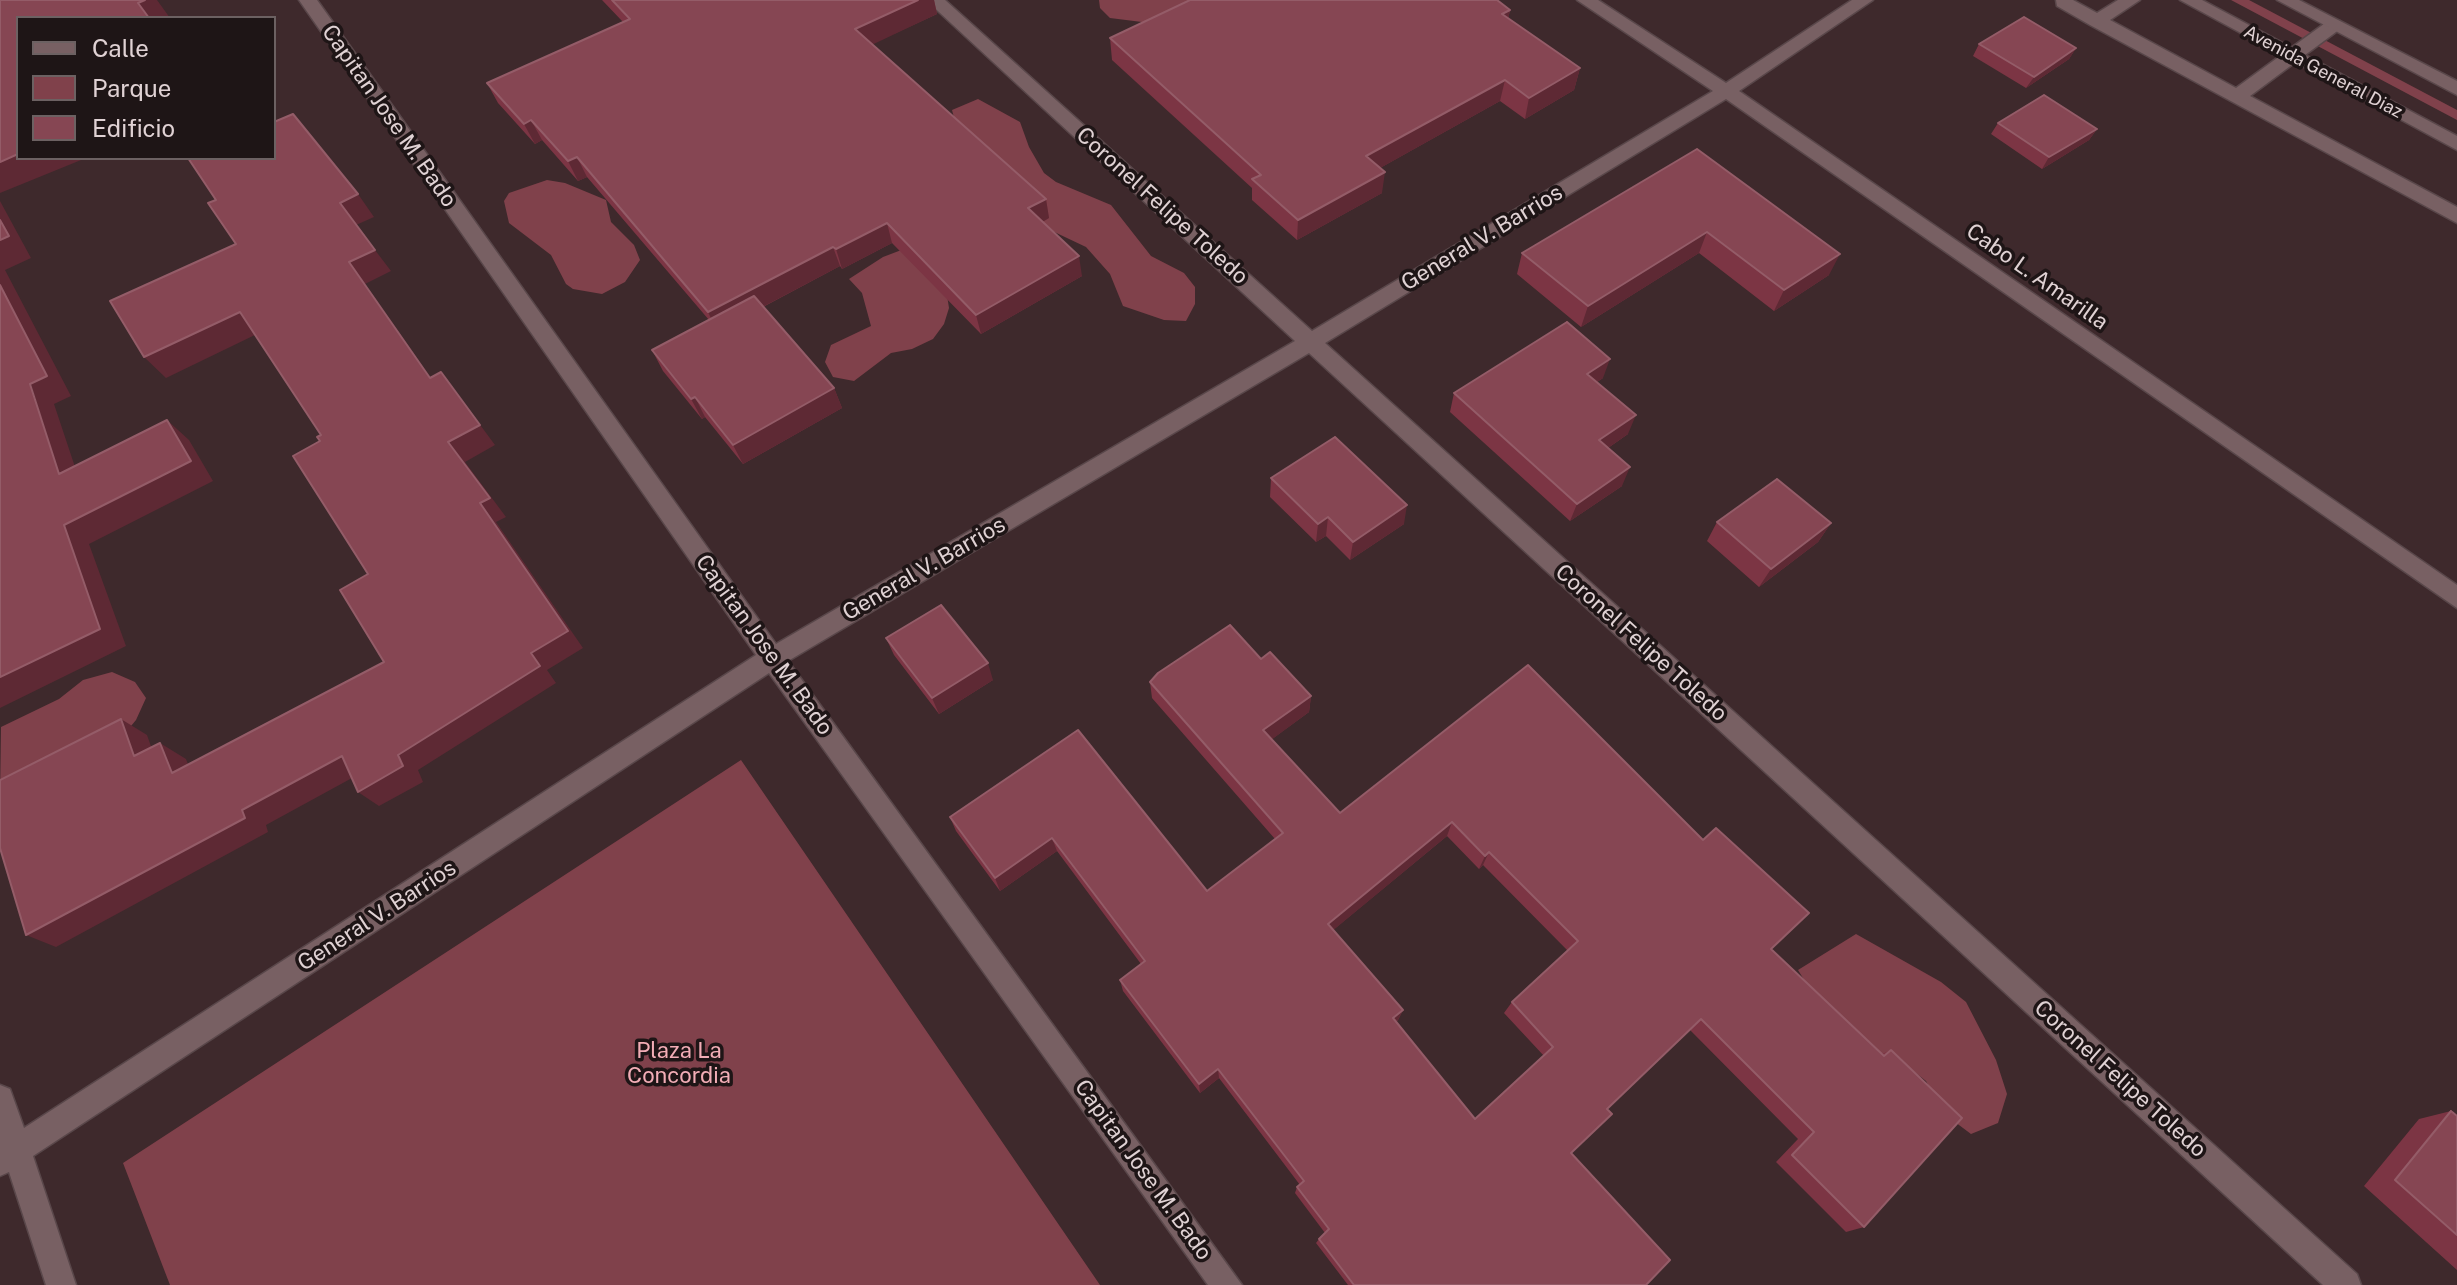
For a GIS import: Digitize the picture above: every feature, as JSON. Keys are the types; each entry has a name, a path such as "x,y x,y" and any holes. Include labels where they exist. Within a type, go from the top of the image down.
{"street":[{"name":"Capitan Jose M. Bado","path":"308,0 772,658 1227,1285"},
{"name":"Coronel Felipe Toledo","path":"935,0 2346,1285"},
{"name":"Cabo L. Amarilla","path":"1586,0 1726,91 2457,598"},
{"name":"General V. Barrios","path":"9,1156 772,658 1310,342 1726,91 1864,0"},
{"path":"2096,21 2131,0"},
{"name":"Avenida General Diaz","path":"2189,0 2457,144"},
{"path":"2286,0 2457,89"},
{"path":"2063,2 2457,216"},
{"path":"2236,97 2334,25"},
{"path":"0,1099 9,1156 61,1285"}],"green space":[{"path":"1099,0 1210,0 1150,23 1110,18 1100,8"},
{"path":"2231,0 2249,0 2457,110 2457,120"},
{"path":"978,99 1020,122 1029,147 1044,173 1056,182 1111,205 1151,256 1184,273 1195,287 1195,304 1186,321 1164,320 1123,306 1110,274 1086,247 1048,229 956,125 952,110"},
{"path":"547,180 565,183 606,200 611,222 634,245 640,260 625,282 602,294 573,289 566,284 551,255 509,223 504,201 509,193"},
{"path":"904,249 944,276 949,308 944,324 933,339 912,349 891,353 854,381 833,377 825,362 831,345 871,326 862,293 849,279 883,257"},
{"path":"112,672 135,682 146,698 136,720 116,744 0,801 1,727 59,699 83,680"},
{"name":"Plaza La Concordia","path":"741,760 1100,1285 170,1285 123,1163"},
{"path":"1856,934 1941,982 1966,1002 1996,1060 2007,1094 1998,1123 1971,1134 1943,1113 1926,1081 1897,1058 1866,1049 1834,1028 1798,970"}],"building":[{"path":"0,0 145,0 138,3 148,16 16,16 16,155 0,162"},
{"path":"612,0 918,0 855,29 1046,199 1028,208 1079,256 976,315 887,223 836,249 833,247 708,312 577,157 568,161 531,120 524,124 487,83 630,19"},
{"path":"1190,0 1497,0 1510,10 1502,14 1580,68 1529,98 1505,80 1366,156 1385,172 1298,220 1252,179 1261,175 1110,38"},
{"path":"2024,17 2076,48 2034,77 1979,44"},
{"path":"2044,95 2097,129 2049,157 1998,123"},
{"path":"293,114 358,194 340,203 375,250 349,262 430,378 441,372 480,425 448,442 490,498 480,503 568,631 531,653 540,666 398,755 403,766 358,792 342,756 242,810 245,818 26,935 0,848 0,780 121,719 134,756 160,743 172,773 384,662 340,590 368,574 293,456 320,441 317,437 321,435 240,312 144,357 110,301 236,244 208,203 216,200 189,160 276,160 276,121"},
{"path":"1697,149 1840,254 1784,290 1707,232 1588,306 1522,253"},
{"path":"0,220 9,236 0,240"},
{"path":"0,285 47,376 30,384 59,474 167,420 191,461 64,525 100,629 0,677"},
{"path":"754,296 834,388 733,445 652,350"},
{"path":"1567,322 1610,359 1587,374 1636,415 1599,440 1630,467 1577,504 1454,393"},
{"path":"1335,437 1407,505 1353,542 1328,517 1318,524 1271,478"},
{"path":"1777,479 1831,523 1771,569 1717,522"},
{"path":"941,605 988,663 932,698 886,638"},
{"path":"1230,625 1261,659 1270,652 1311,696 1263,730 1340,813 1528,665 1703,840 1716,828 1809,913 1771,949 1884,1056 1891,1050 1962,1118 1864,1227 1792,1155 1814,1132 1701,1019 1607,1109 1612,1114 1571,1153 1670,1260 1646,1285 1354,1285 1319,1239 1329,1229 1297,1187 1304,1181 1218,1069 1199,1084 1120,980 1145,961 1052,838 995,878 950,817 1078,730 1207,891 1283,833 1150,682 1158,673","holes":["1452,822 1485,856 1489,852 1578,941 1512,1002 1553,1047 1475,1119 1393,1018 1403,1010 1328,924"]},
{"path":"2451,1111 2457,1116 2457,1235 2395,1180"}]}
